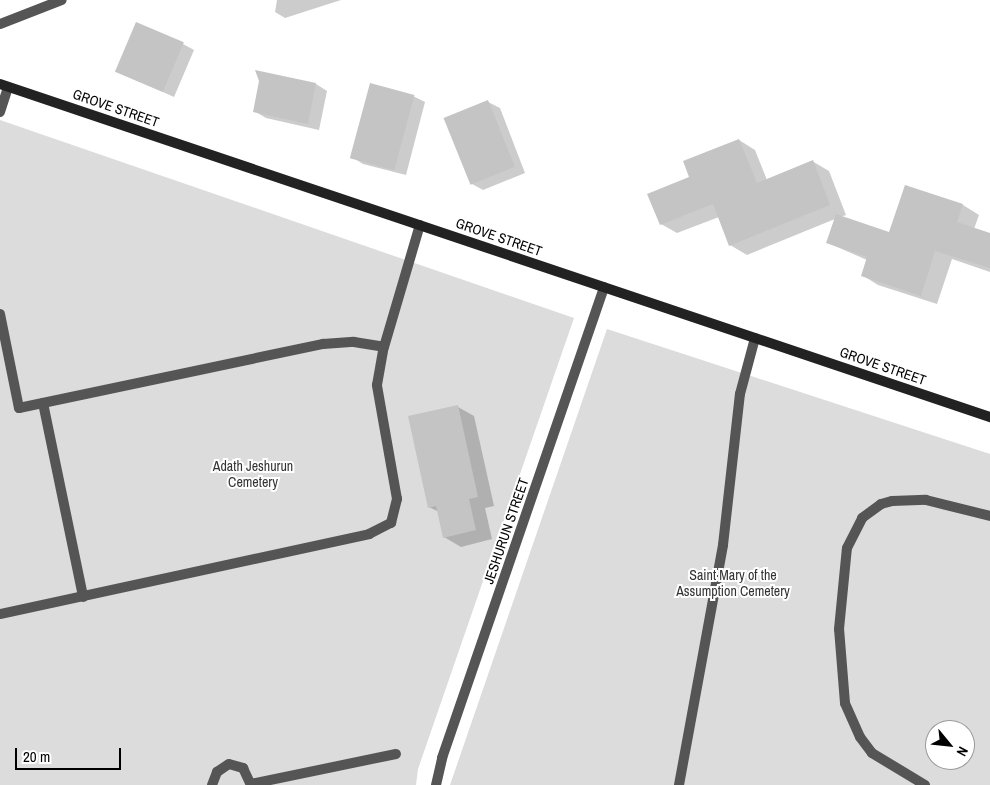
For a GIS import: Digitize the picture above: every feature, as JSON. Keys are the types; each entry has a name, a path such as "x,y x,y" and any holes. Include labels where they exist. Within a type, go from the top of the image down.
{"main road":[{"name":"GROVE STREET","path":"4,85 990,417"}],"street":[{"path":"0,24 62,0"},
{"path":"0,112 4,85"},
{"path":"0,614 368,534 391,523 396,499 377,385 384,347 420,225"},
{"name":"JESHURUN STREET","path":"436,785 442,758 604,287"},
{"path":"0,314 19,408 323,344 354,342 384,347"},
{"path":"679,785 723,544 740,394 755,338"},
{"path":"43,403 83,597"},
{"path":"925,785 872,754 860,737 845,703 839,629 847,548 862,518 881,504 892,501 926,500 990,516"},
{"path":"212,785 217,772 229,764 243,768 251,784 396,754"}],"green space":[{"name":"Adath Jeshurun Cemetery","path":"0,120 574,318 418,769 416,785 0,785"},
{"name":"Saint Mary of the Assumption Cemetery","path":"607,329 990,454 990,785 450,785"}],"building":[{"path":"136,22 184,42 163,92 115,72"},
{"path":"255,70 316,83 308,124 253,112 259,81"},
{"path":"370,83 414,95 394,170 350,158"},
{"path":"488,100 515,167 470,185 443,118"},
{"path":"739,139 757,183 813,160 830,205 729,246 713,204 660,225 647,194 689,177 683,161"},
{"path":"905,185 963,204 957,222 990,233 990,268 935,251 921,296 861,276 867,257 826,243 836,214 889,232"},
{"path":"458,405 478,497 469,499 476,530 443,538 436,506 428,508 408,416"}]}
